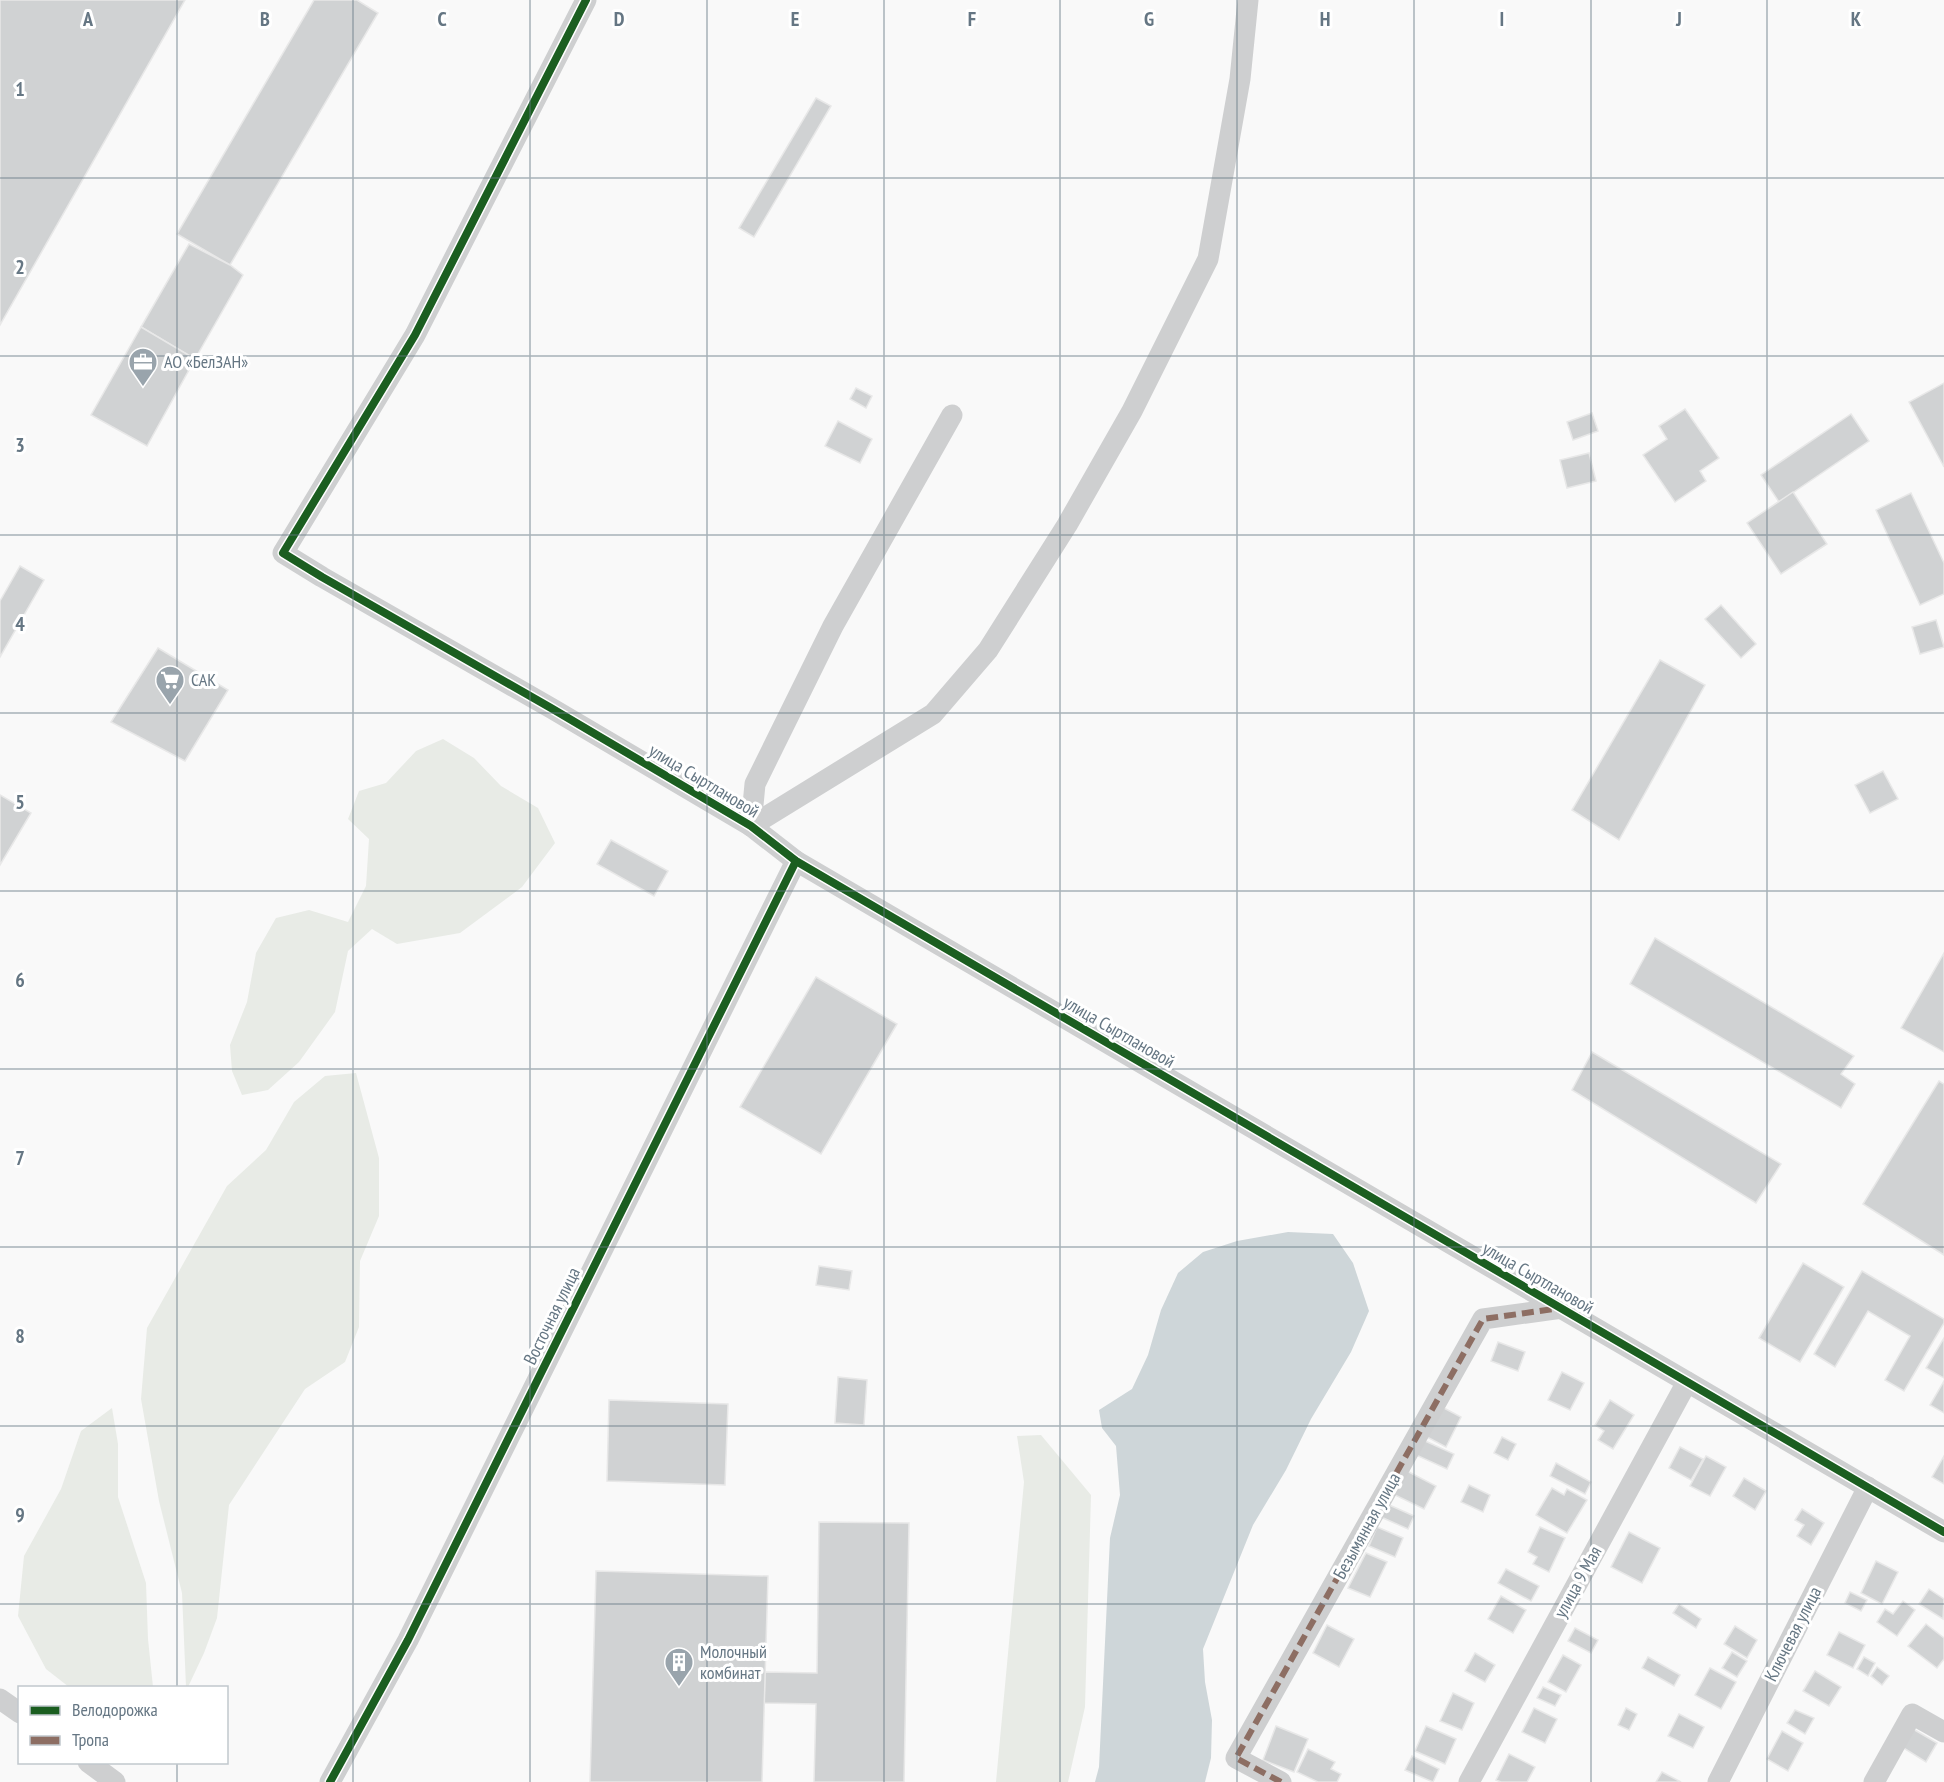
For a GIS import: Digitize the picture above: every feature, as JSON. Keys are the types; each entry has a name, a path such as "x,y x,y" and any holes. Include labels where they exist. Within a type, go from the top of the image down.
{"street":[{"name":"улица Сыртлановой","path":"586,0 415,335 283,553 322,578 552,708 752,826 796,861 1944,1532"},
{"path":"752,826 933,714 988,650 1067,525 1132,411 1208,259 1240,79 1248,0"},
{"path":"752,826 755,784 833,626 952,415"},
{"name":"Восточная улица","path":"330,1782 414,1629 796,861"},
{"name":"Безымянная улица","path":"1281,1782 1236,1758 1484,1319 1562,1308"},
{"name":"улица 9 Мая","path":"1469,1782 1687,1382"},
{"name":"Ключевая улица","path":"1718,1782 1868,1487"},
{"path":"0,1700 18,1712"},
{"path":"1874,1782 1912,1714 1944,1732"},
{"path":"91,1764 115,1782"}],"shaded area":[{"path":"443,739 474,758 501,786 538,808 555,843 522,887 460,933 397,944 372,929 348,951 335,1012 299,1062 268,1090 242,1095 232,1071 230,1045 247,1002 256,953 276,918 309,910 348,922 366,886 369,839 348,819 359,791 386,783 416,751"},
{"path":"356,1073 379,1158 379,1216 360,1261 359,1327 345,1362 305,1389 229,1505 217,1618 204,1653 188,1686 186,1686 182,1593 159,1501 141,1399 147,1328 227,1186 266,1150 294,1102 325,1076"},
{"path":"1288,1232 1333,1234 1353,1263 1369,1311 1351,1352 1253,1525 1203,1649 1205,1682 1212,1720 1211,1758 1205,1782 1095,1782 1099,1767 1110,1538 1120,1495 1116,1446 1102,1428 1099,1410 1132,1389 1148,1355 1161,1310 1178,1273 1203,1252 1237,1241"},
{"path":"112,1408 118,1444 118,1497 146,1583 153,1686 68,1686 46,1669 18,1616 24,1556 61,1489 81,1431"},
{"path":"1041,1435 1091,1495 1085,1707 1068,1782 996,1782 1024,1482 1017,1436"}],"building":[{"path":"0,0 185,0 0,325"},
{"path":"314,0 357,0 378,13 230,265 177,234"},
{"path":"816,98 831,106 754,237 739,228"},
{"path":"189,244 230,265 243,275 195,359 141,327"},
{"name":"АО «БелЗАН»","path":"141,327 195,359 147,446 91,415"},
{"path":"1944,383 1944,467 1909,402"},
{"path":"856,388 872,396 866,408 850,399"},
{"path":"1685,409 1719,458 1700,471 1706,481 1675,502 1643,455 1667,439 1659,426"},
{"path":"1592,413 1598,431 1573,440 1567,422"},
{"path":"1851,414 1869,441 1779,502 1761,475"},
{"path":"838,421 872,439 860,463 825,446"},
{"path":"1589,453 1596,481 1567,488 1560,460"},
{"path":"1793,492 1827,544 1781,574 1747,523"},
{"path":"1911,493 1944,563 1944,594 1920,605 1876,510"},
{"path":"20,566 44,580 0,657 0,601"},
{"path":"1721,605 1756,644 1741,658 1705,619"},
{"path":"1936,620 1944,647 1920,654 1912,627"},
{"name":"САК","path":"158,648 228,690 185,761 111,722"},
{"path":"1660,660 1705,685 1619,840 1572,810"},
{"path":"1883,771 1898,799 1870,813 1855,785"},
{"path":"0,795 31,813 0,865"},
{"path":"611,840 668,871 654,896 597,864"},
{"path":"1655,938 1854,1056 1841,1074 1855,1084 1841,1108 1630,984"},
{"path":"1944,953 1944,1052 1901,1028"},
{"path":"816,977 897,1024 821,1154 740,1107"},
{"path":"1592,1052 1781,1164 1756,1203 1572,1090"},
{"path":"1939,1081 1944,1084 1944,1255 1863,1204"},
{"path":"1803,1263 1844,1287 1800,1362 1759,1338"},
{"path":"819,1266 852,1271 849,1290 816,1285"},
{"path":"1862,1271 1944,1319 1944,1323 1904,1391 1885,1380 1910,1336 1868,1311 1835,1367 1814,1354"},
{"path":"1944,1338 1944,1378 1926,1368"},
{"path":"1498,1342 1525,1352 1518,1371 1491,1361"},
{"path":"1562,1372 1584,1383 1570,1410 1548,1400"},
{"path":"838,1377 867,1380 864,1425 835,1423"},
{"path":"1944,1381 1944,1413 1930,1405"},
{"path":"609,1400 728,1404 725,1485 607,1481"},
{"path":"1610,1400 1634,1415 1613,1449 1598,1440 1604,1431 1595,1425"},
{"path":"1442,1407 1461,1417 1446,1447 1427,1437"},
{"path":"1502,1437 1516,1444 1508,1460 1494,1453"},
{"path":"1423,1440 1454,1454 1447,1469 1416,1455"},
{"path":"1680,1447 1703,1459 1691,1480 1669,1468"},
{"path":"1706,1456 1726,1467 1710,1496 1690,1486"},
{"path":"1944,1456 1944,1484 1932,1477"},
{"path":"1556,1463 1591,1482 1585,1494 1550,1476"},
{"path":"1407,1471 1436,1486 1424,1509 1395,1495"},
{"path":"1744,1478 1766,1491 1755,1510 1733,1496"},
{"path":"1469,1485 1490,1495 1483,1512 1461,1502"},
{"path":"1552,1488 1564,1495 1567,1489 1587,1500 1567,1533 1536,1515"},
{"path":"1387,1504 1414,1516 1408,1529 1381,1517"},
{"path":"1802,1509 1824,1523 1811,1545 1797,1536 1804,1525 1795,1520"},
{"path":"819,1522 909,1523 904,1782 814,1782 816,1704 764,1703 765,1672 817,1673"},
{"path":"1377,1527 1403,1538 1395,1557 1369,1546"},
{"path":"1540,1527 1565,1538 1549,1572 1533,1564 1537,1557 1528,1552"},
{"path":"1629,1532 1660,1548 1642,1583 1611,1567"},
{"path":"1366,1553 1387,1562 1370,1597 1348,1588"},
{"path":"1876,1561 1898,1572 1882,1604 1861,1593"},
{"path":"1506,1569 1539,1586 1531,1601 1498,1583"},
{"name":"Молочный комбинат","path":"596,1571 768,1576 762,1782 590,1782"},
{"path":"1929,1589 1944,1599 1943,1619 1919,1604"},
{"path":"1850,1592 1867,1600 1861,1611 1845,1603"},
{"path":"1501,1596 1526,1610 1513,1633 1488,1619"},
{"path":"1903,1601 1915,1610 1897,1636 1877,1622 1885,1609 1893,1614"},
{"path":"1679,1604 1701,1619 1696,1628 1673,1613"},
{"path":"1926,1624 1944,1638 1944,1659 1937,1668 1908,1646"},
{"path":"1327,1625 1354,1639 1339,1667 1313,1653"},
{"path":"1735,1626 1757,1640 1747,1658 1724,1644"},
{"path":"1575,1628 1598,1640 1591,1653 1568,1641"},
{"path":"1839,1632 1865,1645 1853,1668 1827,1655"},
{"path":"1732,1652 1747,1661 1737,1677 1722,1668"},
{"path":"1475,1653 1495,1665 1485,1682 1465,1671"},
{"path":"1563,1655 1581,1665 1566,1692 1548,1682"},
{"path":"1648,1657 1680,1675 1674,1686 1642,1668"},
{"path":"1864,1657 1875,1663 1868,1676 1857,1669"},
{"path":"1877,1667 1889,1676 1882,1685 1871,1676"},
{"path":"1710,1668 1736,1682 1721,1709 1695,1695"},
{"path":"1815,1671 1841,1687 1829,1706 1803,1691"},
{"path":"1543,1687 1561,1695 1555,1706 1537,1698"},
{"path":"1453,1693 1474,1703 1462,1730 1440,1721"},
{"path":"1534,1708 1557,1719 1545,1743 1522,1732"},
{"path":"1626,1708 1637,1714 1629,1730 1618,1725"},
{"path":"1795,1710 1814,1718 1805,1734 1787,1723"},
{"path":"1679,1714 1704,1727 1693,1748 1668,1736"},
{"path":"1276,1726 1308,1739 1294,1772 1263,1760"},
{"path":"1426,1726 1456,1739 1445,1764 1415,1751"},
{"path":"1913,1729 1937,1743 1926,1762 1902,1747"},
{"path":"1782,1731 1803,1743 1788,1771 1767,1759"},
{"path":"1308,1749 1335,1762 1331,1769 1341,1774 1337,1782 1318,1782 1297,1772"},
{"path":"1509,1754 1535,1767 1527,1782 1496,1780"},
{"path":"1412,1756 1439,1769 1433,1782 1405,1770"},
{"path":"1662,1772 1681,1782 1656,1782"}],"marked path":[{"path":"1281,1782 1236,1758 1483,1319 1561,1308"}],"cycle path":[{"path":"586,0 415,335 283,553 751,826 796,861 1944,1532"},
{"path":"330,1782 408,1640 796,861"}],"place":[{"name":"АО «БелЗАН»","path":"143,388"},
{"name":"САК","path":"170,706"},
{"name":"Молочный комбинат","path":"679,1688"}]}
